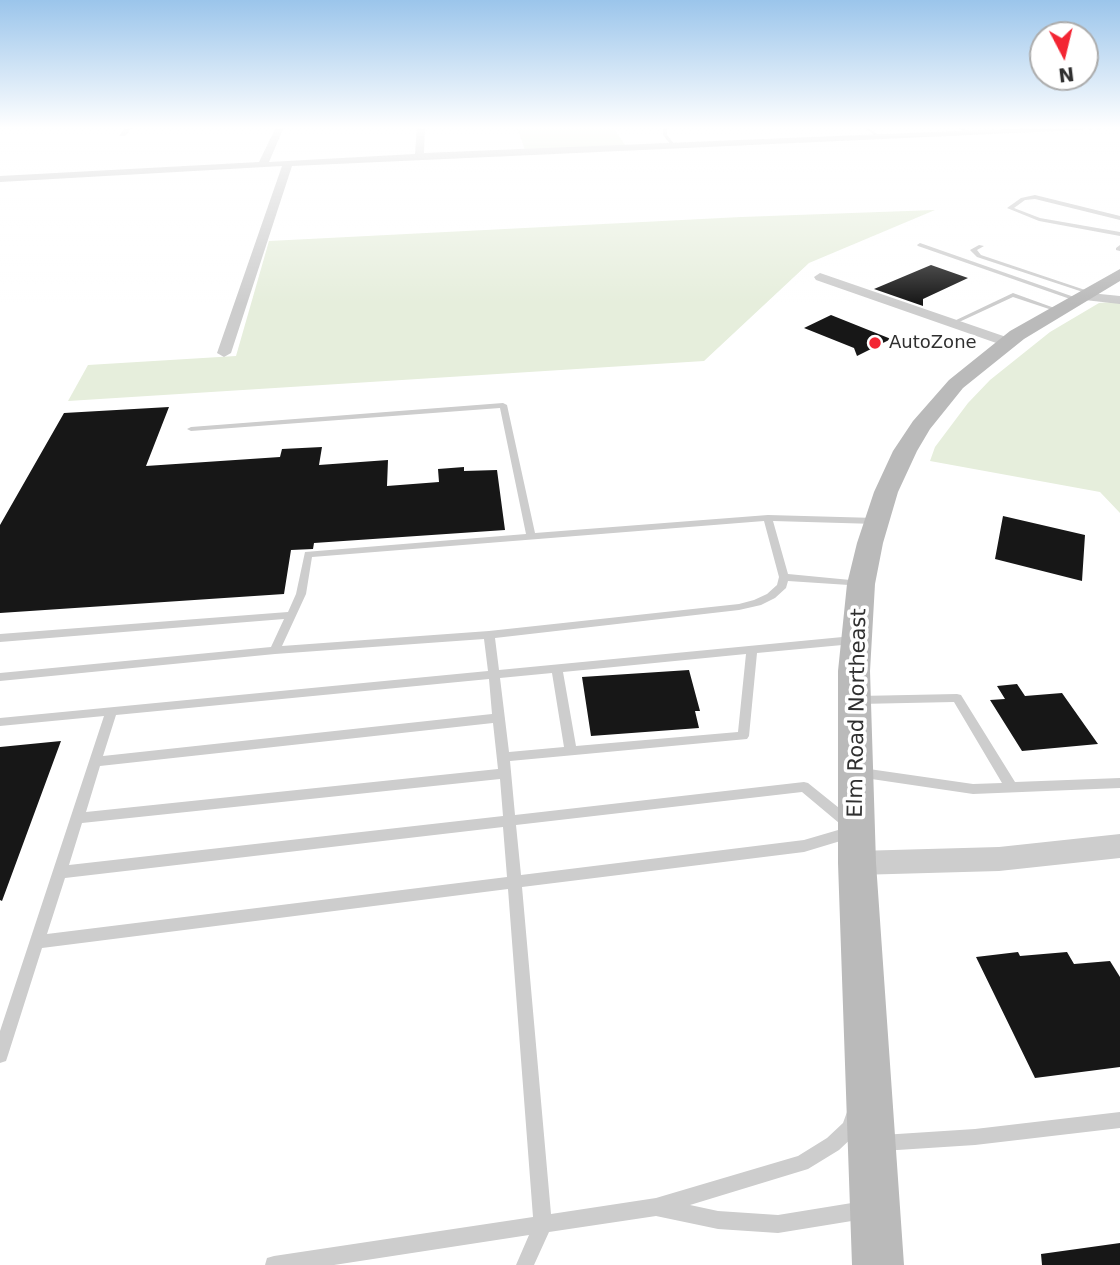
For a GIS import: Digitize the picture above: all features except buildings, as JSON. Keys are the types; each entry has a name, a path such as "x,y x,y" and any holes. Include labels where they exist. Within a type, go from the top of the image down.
{"main road":[{"name":"Elm Road Northeast","path":"878,1265 857,863 855,700 856,640 861,584 876,521 891,479 921,426 956,384 1007,342 1101,283"}],"street":[{"path":"224,353 280,186"},
{"path":"820,277 1007,342"},
{"path":"857,863 999,859 1120,846"}],"lane":[{"path":"1120,218 1035,197 1023,199 1010,208 1039,219 1120,234"},
{"path":"920,244 1101,283"},
{"path":"981,246 973,250 974,253 988,260 1101,283"},
{"path":"955,322 1013,295 1101,283"},
{"path":"191,429 503,405 531,537"},
{"path":"275,650 301,594 308,554 768,518 876,521"},
{"path":"0,677 275,650 489,635 739,607 771,596 782,586 784,577 768,518"},
{"path":"784,577 861,584"},
{"path":"0,638 291,615"},
{"path":"489,635 505,773 543,1226 525,1265"},
{"path":"0,722 856,640"},
{"path":"503,757 743,736 752,650"},
{"path":"557,668 572,751"},
{"path":"855,700 957,698 1012,788"},
{"path":"0,1055 112,711"},
{"path":"95,762 498,718"},
{"path":"856,772 973,789 1120,783"},
{"path":"77,818 505,773"},
{"path":"60,872 804,787 857,830"},
{"path":"37,942 804,846 857,830"},
{"path":"274,1265 656,1207 802,1163 833,1144 849,1129 868,1065"},
{"path":"872,1143 975,1138 1120,1120"},
{"path":"656,1207 719,1220 778,1224 875,1208"}],"green space":[{"path":"935,210 809,263 704,361 68,401 88,365 236,356 269,241"},
{"path":"1099,303 1120,303 1120,513 1100,492 930,461 935,447 968,403 990,380 1050,332"}],"place":[{"name":"AutoZone","path":"875,343"}]}
